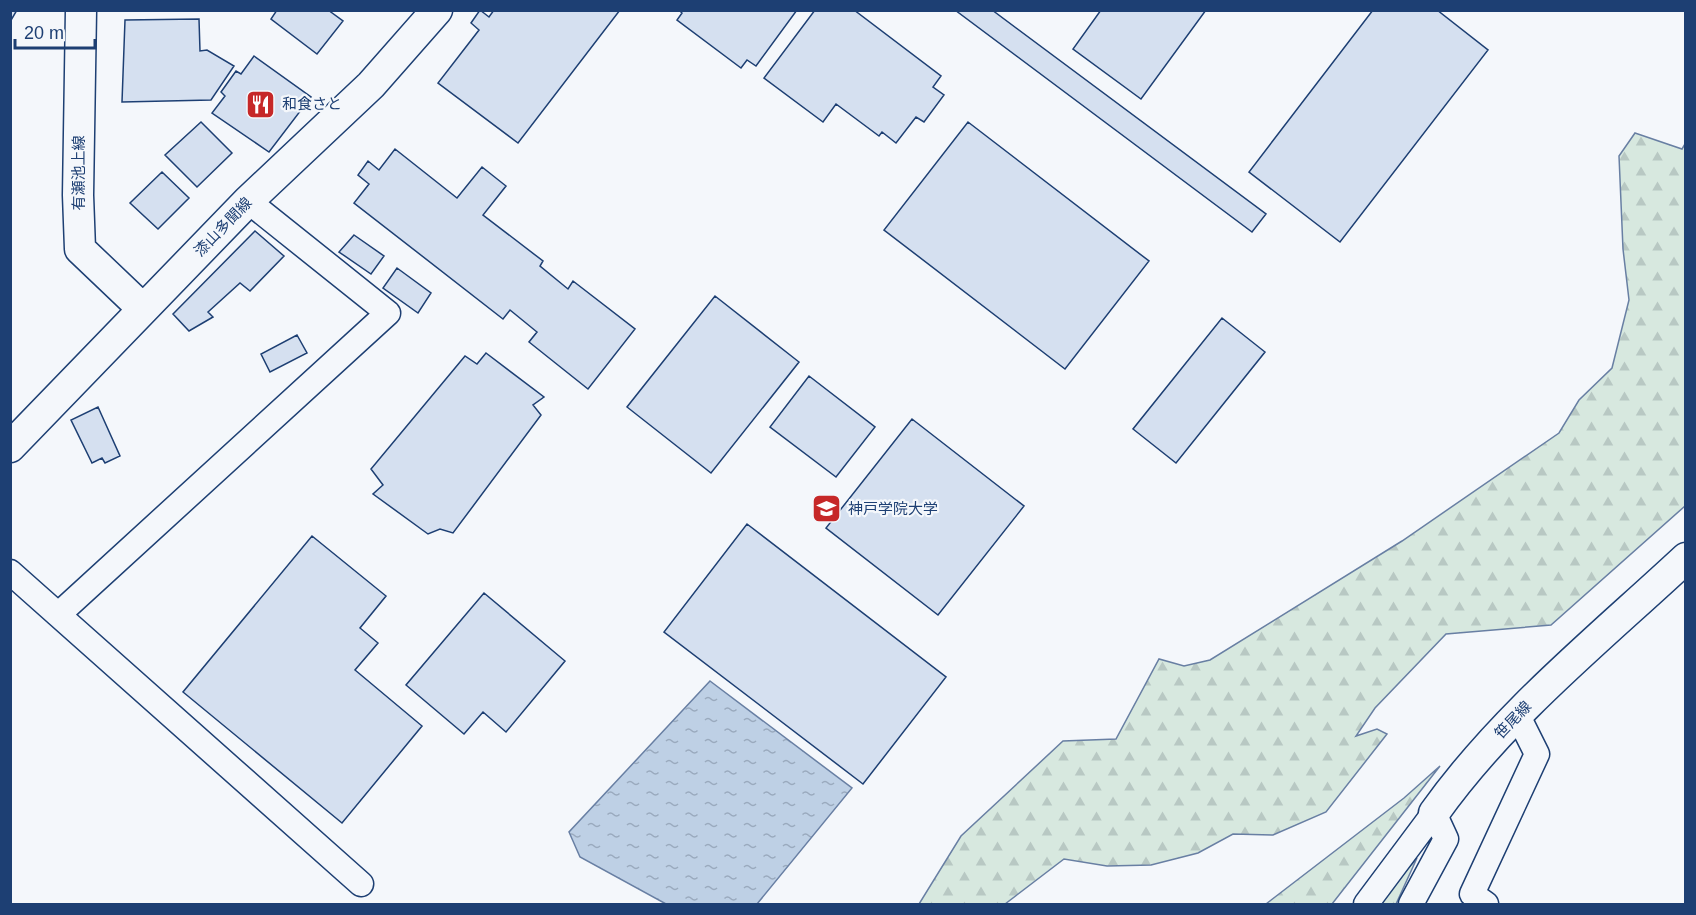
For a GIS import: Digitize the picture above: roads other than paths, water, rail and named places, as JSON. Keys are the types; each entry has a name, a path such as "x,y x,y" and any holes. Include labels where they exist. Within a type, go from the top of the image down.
{"street":[{"name":"有瀬池上線","path":"81,10 78,195 80,249 143,309"},
{"name":"漆山多聞線","path":"10,447 248,201 371,85 437,10"},
{"path":"60,613 388,313 248,201"},
{"name":"笹尾線","path":"1366,904 1456,781 1517,714 1686,558"},
{"path":"10,572 60,613 361,884"},
{"path":"1486,904 1472,894 1537,754 1517,714"},
{"path":"1411,904 1446,839 1434,813"}],"water":[{"path":"710,681 852,788 757,904 666,904 580,857 569,832"}],"place":[{"name":"和食さと","path":"261,104"},
{"name":"神戸学院大学","path":"827,509"}]}
